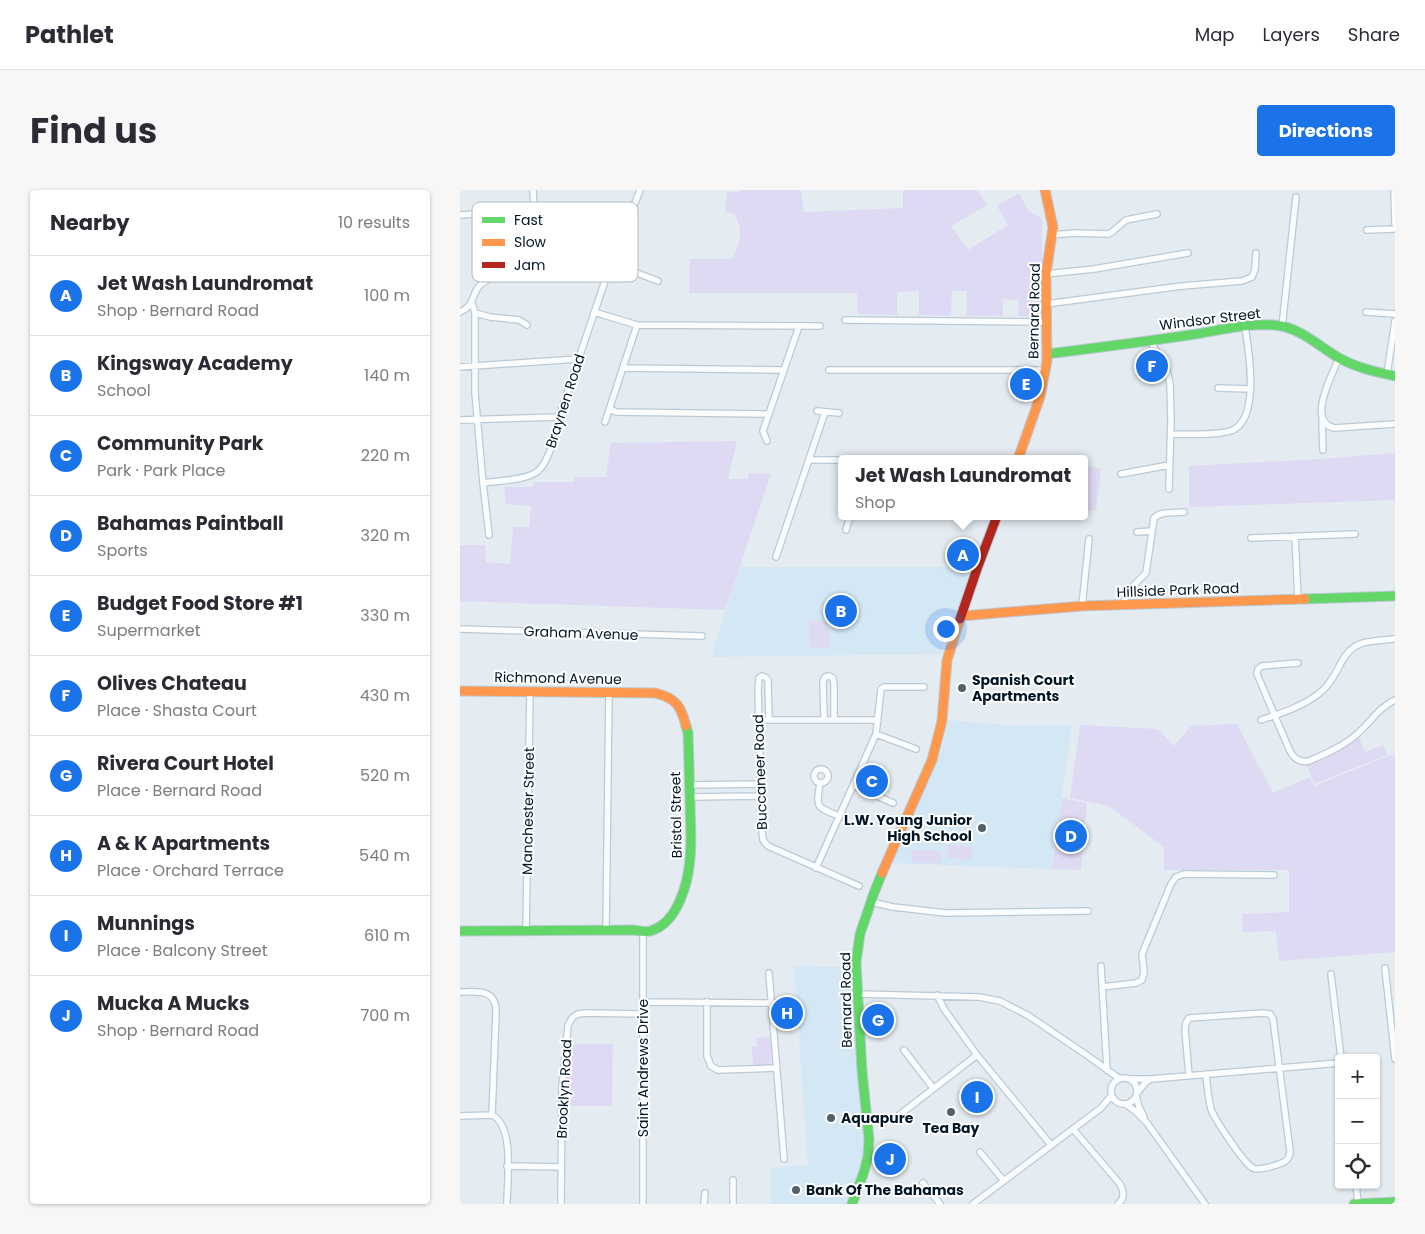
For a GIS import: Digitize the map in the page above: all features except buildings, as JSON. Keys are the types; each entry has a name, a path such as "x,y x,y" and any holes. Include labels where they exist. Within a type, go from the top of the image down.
{"street":[{"name":"Braynen Road","path":"635,202 640,190"},
{"name":"Bernard Road","path":"1019,455 1040,398 1046,370 1046,274 1053,227 1044,190"},
{"path":"1394,190 1395,224"},
{"path":"1282,327 1296,197"},
{"path":"1052,235 1075,233 1108,234 1126,220 1157,214"},
{"path":"1367,230 1395,229"},
{"path":"1046,274 1094,269 1188,253"},
{"path":"1046,304 1182,286 1242,281 1252,277 1256,269 1256,254"},
{"path":"638,273 658,281"},
{"path":"460,312 472,303 479,287 485,282"},
{"name":"Braynen Road","path":"483,483 529,476 542,467 551,449 559,417 605,282"},
{"path":"472,303 475,313 477,419 489,535"},
{"path":"594,312 636,325 820,326"},
{"path":"1366,312 1395,314"},
{"path":"475,313 490,317 519,320 527,325"},
{"path":"845,320 1047,322"},
{"path":"1391,375 1395,321"},
{"path":"605,422 636,325"},
{"path":"767,441 763,431 799,326"},
{"path":"1171,434 1220,433 1233,430 1239,425 1248,408 1250,389 1250,361 1245,327"},
{"name":"Windsor Street","path":"1047,354 1245,327 1282,327 1297,332 1320,344 1339,358 1356,366 1391,375"},
{"path":"1150,341 1166,367 1169,376 1171,398 1170,489"},
{"path":"1323,450 1322,409 1325,392 1339,358"},
{"path":"460,367 578,359"},
{"path":"623,368 784,370"},
{"path":"829,370 1046,370"},
{"path":"1218,388 1250,389"},
{"path":"610,409 616,412 769,414"},
{"path":"817,412 839,413"},
{"path":"776,557 825,412"},
{"path":"460,420 559,417"},
{"path":"1322,417 1327,425 1334,428 1395,424"},
{"path":"809,460 838,460"},
{"path":"1121,474 1169,465"},
{"path":"1123,605 1126,596 1146,573 1154,518 1157,515 1184,512"},
{"path":"846,530 849,520"},
{"name":"Bernard Road","path":"852,1204 864,1172 868,1156 869,1139 857,994 856,962 860,934 908,812 932,760 942,721 947,660 995,520"},
{"path":"1137,532 1152,531"},
{"path":"1251,538 1354,534"},
{"path":"1295,536 1298,600"},
{"path":"1082,606 1089,539"},
{"name":"Hillside Park Road","path":"962,616 1082,606 1202,604 1395,596"},
{"name":"Graham Avenue","path":"460,629 702,636"},
{"path":"1261,720 1306,701 1322,691 1332,680 1346,655 1354,646 1369,641 1395,639"},
{"path":"1298,663 1265,666 1259,668 1257,674 1291,753 1299,760 1306,762 1337,748 1351,739 1384,706 1395,700"},
{"name":"Buccaneer Road","path":"769,720 768,680 762,676 759,678 758,683 758,720 762,837 764,843 859,886"},
{"path":"824,720 823,682 825,677 829,676 833,678 834,684 834,720"},
{"path":"816,868 876,734 880,691 882,688 924,687"},
{"name":"Richmond Avenue","path":"460,691 655,692"},
{"name":"Manchester Street","path":"526,931 530,691"},
{"path":"606,931 609,692"},
{"name":"Bristol Street","path":"643,932 656,929 668,920 676,907 688,877 691,858 688,733 683,714 678,705 671,698 655,692"},
{"path":"758,720 878,720"},
{"path":"876,734 916,750"},
{"path":"820,783 817,798 819,807 839,816"},
{"path":"690,785 760,784"},
{"path":"853,786 893,803"},
{"path":"690,797 761,796"},
{"path":"1102,987 1136,983 1142,980 1144,972 1142,954 1171,884 1176,877 1184,874 1274,875"},
{"path":"871,902 893,907 946,913 1088,911"},
{"path":"460,931 634,930 643,932"},
{"name":"Saint Andrews Drive","path":"643,932 643,1204"},
{"path":"1101,966 1108,1070 1113,1084 1112,1096 1117,1102"},
{"path":"1385,968 1395,1059"},
{"path":"769,973 784,1159"},
{"path":"1331,974 1341,1054"},
{"path":"460,992 486,993 492,997 496,1004 492,1115"},
{"path":"857,994 979,997 1000,1001 1029,1016 1120,1079"},
{"path":"937,995 944,1009 978,1055 1051,1145"},
{"path":"643,1002 771,1003"},
{"path":"708,1002 707,1056 711,1066 718,1070 776,1068"},
{"name":"Brooklyn Road","path":"561,1204 562,1088 569,1022 575,1016 585,1013 643,1014"},
{"path":"1189,1076 1185,1029 1189,1018 1270,1014 1273,1019 1280,1068 1290,1156 1285,1161 1277,1165 1256,1169 1243,1159 1213,1114 1206,1074"},
{"path":"904,1050 933,1088"},
{"path":"898,1116 978,1055"},
{"path":"1113,1084 1120,1079 1151,1079 1335,1063"},
{"path":"1129,1079 1136,1086 1139,1107 1147,1123 1205,1204"},
{"path":"1125,1104 1133,1101 1146,1082 1151,1079"},
{"path":"973,1204 1101,1108 1112,1096"},
{"path":"1101,1108 1117,1102 1125,1104 1147,1123"},
{"path":"460,1116 492,1115 500,1122 506,1134 507,1144 507,1204"},
{"path":"1073,1129 1120,1184 1123,1198 1118,1204"},
{"path":"980,1152 1004,1181"},
{"path":"508,1166 561,1167"},
{"path":"733,1180 733,1204"},
{"path":"923,1183 940,1204"},
{"path":"1357,1189 1359,1203 1395,1202"},
{"path":"704,1204 705,1193"}],"shaded area":[{"path":"740,190 801,190 804,212 903,208 903,190 977,190 987,205 951,226 968,250 1008,225 997,206 1019,193 1028,210 1042,219 1042,317 1018,316 1019,300 1003,299 1003,316 966,316 967,291 952,291 951,316 919,315 919,291 897,292 897,315 858,314 857,293 689,293 690,259 732,259 739,242 740,232 735,214 725,211 727,192 739,192"},
{"path":"737,441 728,479 748,479 749,473 771,474 725,610 460,601 460,545 485,545 486,562 510,564 513,527 529,527 531,506 506,504 504,487 533,487 535,482 574,482 575,477 606,477 611,443"},
{"path":"1395,453 1395,500 1189,507 1189,466"},
{"path":"1088,466 1101,469 1096,510 1088,511"},
{"path":"740,567 973,567 941,654 711,657"},
{"path":"809,621 829,621 829,648 809,647"},
{"name":"L.W. Young Junior High School","path":"948,720 1016,726 1072,725 1052,869 892,863 921,793 943,748"},
{"path":"1237,724 1273,793 1310,777 1314,786 1388,756 1395,755 1395,952 1279,961 1276,931 1243,932 1242,914 1289,912 1289,870 1164,870 1164,847 1109,806 1070,798 1080,725 1158,729 1174,746 1191,726"},
{"path":"1359,737 1365,752 1383,745 1387,755 1314,784 1307,765 1340,750"},
{"path":"865,769 886,778 880,793 859,783"},
{"path":"1062,798 1087,803 1081,870 1052,869"},
{"path":"948,845 972,847 971,860 947,858"},
{"path":"912,850 941,851 941,863 911,863"},
{"path":"794,966 852,967 859,1084 865,1140 861,1167 847,1204 771,1204 771,1168 808,1165"},
{"path":"770,1037 772,1061 767,1066 753,1067 752,1047 757,1046 757,1038"},
{"path":"569,1044 613,1044 612,1106 566,1106"}],"traffic: fast":[{"path":"1047,354 1172,338 1236,327 1270,325 1297,331 1341,359 1354,365 1395,376"},
{"path":"1305,599 1395,596"},
{"path":"460,931 634,930 646,932 662,925 675,910 680,900 689,869 691,828 688,733 686,726"},
{"path":"852,1204 864,1172 868,1156 869,1139 862,1071 856,962 860,934 882,873"},
{"path":"1354,1204 1395,1202"}],"traffic: slow":[{"path":"1019,455 1040,397 1047,361 1046,274 1053,227 1045,190"},
{"path":"962,616 1082,606 1305,599"},
{"path":"882,873 932,760 942,721 947,660 960,619"},
{"path":"460,691 655,693 668,697 677,704 686,726"}],"traffic: jam":[{"path":"960,619 995,520"}],"place":[{"name":"Olives Chateau","path":"1152,366"},
{"name":"Budget Food Store #1","path":"1026,384"},
{"name":"Jet Wash Laundromat","path":"963,555"},
{"name":"Kingsway Academy","path":"841,611"},
{"name":"Spanish Court Apartments","path":"962,688"},
{"name":"Community Park","path":"872,781"},
{"name":"L.W. Young Junior High School","path":"982,828"},
{"name":"Bahamas Paintball","path":"1071,836"},
{"name":"A & K Apartments","path":"787,1013"},
{"name":"Rivera Court Hotel","path":"878,1020"},
{"name":"Munnings","path":"977,1097"},
{"name":"Tea Bay","path":"951,1112"},
{"name":"Aquapure","path":"831,1118"},
{"name":"Mucka A Mucks","path":"890,1159"},
{"name":"Bank Of The Bahamas","path":"796,1190"}]}
